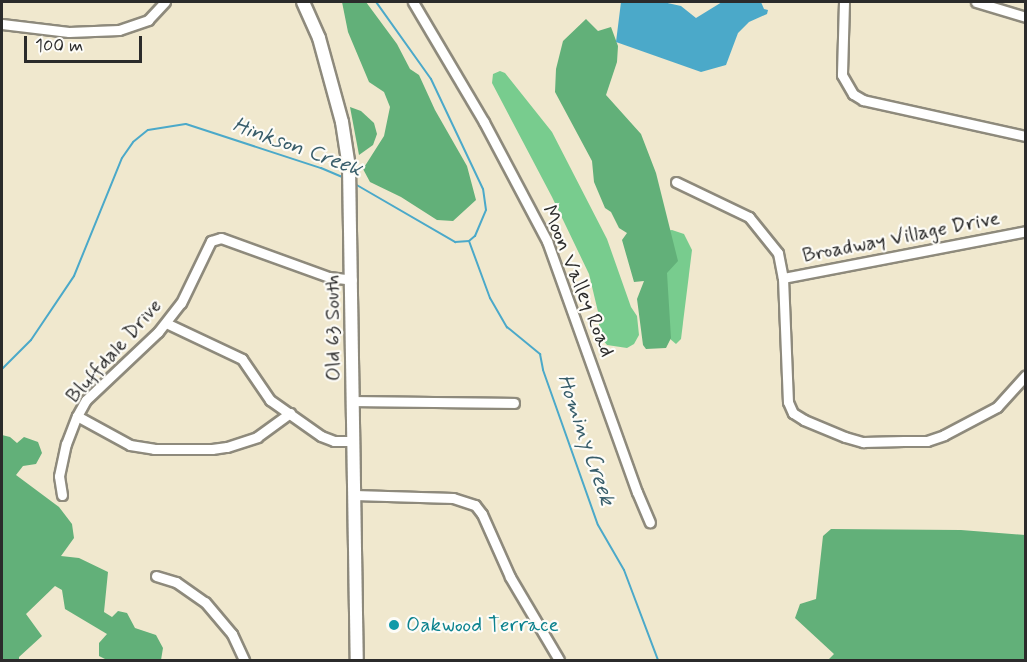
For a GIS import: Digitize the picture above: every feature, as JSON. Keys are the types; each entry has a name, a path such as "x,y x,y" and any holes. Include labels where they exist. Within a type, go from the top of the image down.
{"main road":[{"name":"Old 63 South","path":"303,2 319,38 346,144 352,217 357,660"}],"street":[{"path":"2,24 69,32 119,30 148,20 165,2"},
{"name":"Moon Valley Road","path":"412,2 484,122 547,241 637,492 650,522"},
{"path":"844,2 842,75 853,94 863,100 1026,136"},
{"path":"976,2 1026,17"},
{"name":"Broadway Village Drive","path":"676,182 750,217 778,253 783,278 788,402 793,412 804,420 863,442 915,441 944,435 997,407 1026,375"},
{"name":"Broadway Village Drive","path":"783,278 1026,231"},
{"name":"Bluffdale Drive","path":"62,495 59,476 66,444 77,416 100,386 165,323 185,296 208,244 216,238 228,240 338,279 352,280"},
{"path":"165,323 242,359 270,400 328,439 353,441"},
{"path":"354,401 514,403"},
{"path":"77,416 130,445 154,449 227,447 256,437 290,413"},
{"path":"354,495 453,498 475,505 482,514 510,577 559,660"},
{"path":"156,576 176,582 205,602 231,634 244,660"}],"green space":[{"path":"342,2 366,2 397,44 410,69 419,75 435,110 467,166 476,200 453,221 437,220 401,197 370,182 363,169 384,136 390,107 384,92 369,82 348,32"},
{"path":"586,19 598,31 611,27 618,46 617,62 606,95 641,134 656,173 678,261 667,273 671,338 666,348 646,349 643,345 637,299 644,281 634,282 622,240 627,233 619,228 611,212 605,208 594,182 592,161 555,92 556,69 563,41"},
{"path":"500,71 505,73 552,132 607,239 631,307 637,316 639,335 634,344 627,348 607,345 599,335 599,316 589,274 552,197 492,83 493,74"},
{"path":"350,107 361,111 374,123 377,134 373,145 359,155"},
{"path":"672,230 684,234 692,250 681,339 676,344 669,338 665,231"},
{"path":"2,435 10,437 17,443 24,437 38,442 42,453 36,464 23,466 16,475 59,507 72,524 74,538 61,556 79,558 108,572 104,612 112,617 118,611 127,613 135,628 156,635 163,648 161,660 107,660 99,656 99,643 107,634 65,609 62,590 55,586 26,614 42,636 19,657 19,660 2,660"},
{"path":"831,529 961,530 1025,535 1024,660 828,660 834,654 795,618 800,604 816,599 823,536"}],"water":[{"path":"621,2 663,2 681,6 696,18 722,2 761,2 764,9 768,10 767,14 749,22 738,33 726,65 701,72 616,42"}],"waterway":[{"name":"Hinkson Creek","path":"355,184 455,242 469,241 475,236 486,210 483,189 431,79 376,2"},
{"name":"Hinkson Creek","path":"2,369 31,340 74,276 122,158 133,142 148,130 186,124 321,168 344,178"},
{"name":"Hominy Creek","path":"469,241 490,298 507,327 540,354 543,370 598,525 624,570 658,660"}],"place":[{"name":"Oakwood Terrace","path":"394,625"}]}
